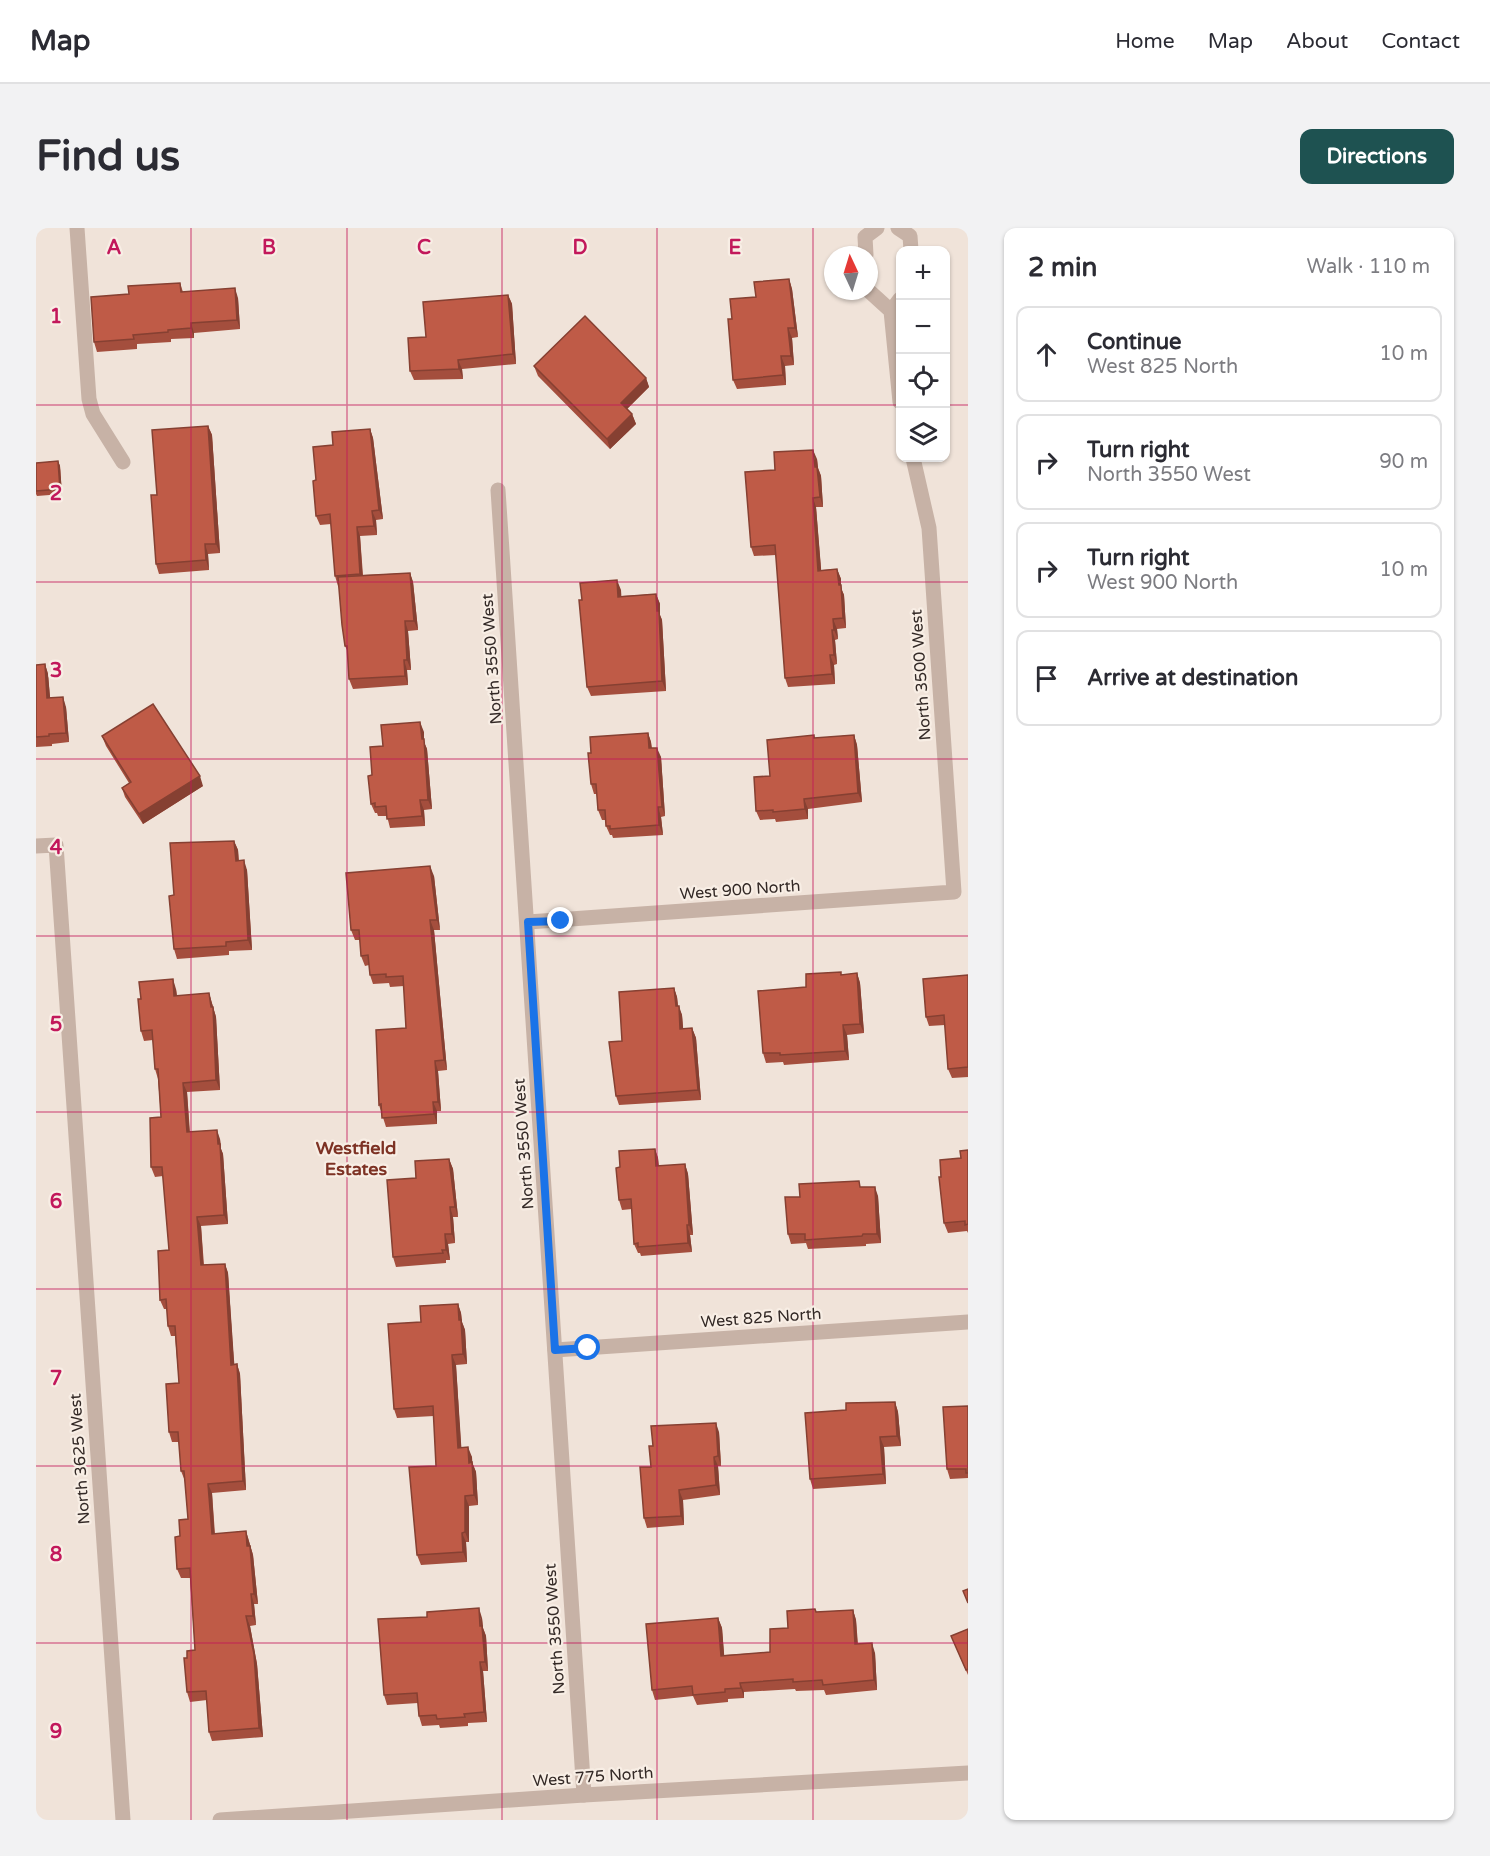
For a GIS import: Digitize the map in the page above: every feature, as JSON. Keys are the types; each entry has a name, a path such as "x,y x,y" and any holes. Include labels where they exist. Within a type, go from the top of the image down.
{"street":[{"path":"77,228 89,399 93,414 123,462"},
{"path":"866,246 865,237 877,228"},
{"path":"898,228 910,236 911,246"},
{"path":"878,299 891,311 896,362"},
{"path":"891,311 899,300"},
{"name":"North 3500 West","path":"914,462 929,528 954,892"},
{"name":"North 3550 West","path":"498,490 584,1795"},
{"name":"North 3625 West","path":"36,846 56,845 123,1820"},
{"name":"West 900 North","path":"528,922 954,892"},
{"name":"West 825 North","path":"555,1350 968,1322"},
{"name":"West 775 North","path":"220,1820 584,1795 968,1773"}],"building":[{"path":"789,279 795,328 788,328 791,356 781,356 783,375 733,380 728,319 732,319 730,299 756,297 754,282"},
{"path":"180,283 181,292 235,288 237,320 191,323 191,328 133,335 134,339 94,342 91,297 129,294 128,286"},
{"path":"508,295 513,354 458,360 459,369 410,371 408,338 426,337 423,302"},
{"path":"585,316 646,378 621,403 632,414 607,439 534,366"},
{"path":"208,426 216,544 205,544 206,560 156,564 151,495 157,495 152,430"},
{"path":"370,429 379,510 372,511 374,526 357,527 360,574 335,576 330,514 316,516 313,447 333,445 332,432"},
{"path":"813,450 820,497 813,498 818,571 837,569 839,585 841,585 843,618 833,619 834,655 830,655 832,674 785,678 775,545 751,547 745,472 775,470 774,452"},
{"path":"58,461 60,489 36,491 36,463"},
{"path":"410,573 414,621 405,621 407,660 404,660 405,676 349,679 338,577"},
{"path":"617,580 618,597 656,594 657,611 659,611 662,681 587,687 579,600 582,600 580,583"},
{"path":"45,664 47,698 63,697 66,733 36,737 36,665"},
{"path":"153,704 200,776 139,814 122,788 131,782 102,736"},
{"path":"420,722 422,739 424,739 428,800 420,800 422,816 387,819 386,806 375,807 375,803 371,804 368,776 372,775 370,747 383,746 381,725"},
{"path":"648,733 649,748 657,748 662,807 658,807 659,825 610,829 610,826 606,826 605,810 598,810 596,784 591,784 588,753 591,753 590,737"},
{"path":"814,735 814,738 854,735 858,793 804,799 805,809 756,811 754,777 770,776 767,740"},
{"path":"234,841 236,861 244,860 248,940 226,942 226,946 174,949 169,896 174,895 170,843"},
{"path":"430,866 437,920 430,920 444,1060 435,1061 438,1102 433,1102 434,1114 382,1118 381,1104 379,1105 376,1030 406,1028 403,976 370,975 368,955 361,956 359,930 351,930 346,873"},
{"path":"841,972 841,975 857,973 860,1024 843,1025 845,1051 780,1055 780,1053 763,1053 758,991 806,987 806,974"},
{"path":"968,975 968,1067 948,1069 944,1015 926,1017 923,979"},
{"path":"173,979 174,996 209,993 211,1007 213,1007 216,1080 183,1083 187,1132 217,1130 218,1144 220,1144 224,1215 197,1217 201,1265 225,1264 231,1365 237,1364 243,1481 208,1484 212,1534 246,1531 247,1546 250,1546 254,1594 251,1594 253,1616 246,1616 254,1654 259,1728 209,1732 206,1691 187,1692 184,1658 187,1658 187,1651 195,1650 190,1568 177,1569 175,1537 180,1536 179,1520 188,1519 178,1432 169,1432 166,1384 179,1383 175,1326 168,1326 166,1299 160,1300 158,1251 169,1250 162,1167 151,1167 150,1118 161,1117 158,1069 155,1069 152,1030 141,1031 138,999 141,999 139,982"},
{"path":"674,988 676,1006 679,1006 680,1029 692,1028 698,1090 616,1096 609,1042 622,1041 619,992"},
{"path":"655,1149 656,1166 685,1164 688,1243 638,1247 638,1243 634,1244 631,1199 619,1200 616,1168 620,1167 619,1151"},
{"path":"968,1150 968,1224 965,1225 965,1221 944,1223 939,1177 941,1177 940,1160 961,1158 960,1151"},
{"path":"449,1159 455,1207 450,1207 452,1234 445,1234 446,1250 442,1250 443,1253 393,1257 387,1180 416,1178 415,1161"},
{"path":"859,1181 860,1187 875,1187 877,1234 805,1240 805,1234 788,1234 785,1197 800,1197 799,1184"},
{"path":"458,1304 463,1354 452,1355 458,1448 468,1447 469,1463 472,1462 474,1495 465,1496 463,1552 417,1555 409,1467 436,1466 433,1406 394,1409 388,1324 421,1322 420,1306"},
{"path":"895,1402 897,1436 880,1437 883,1474 810,1479 805,1413 846,1410 846,1403"},
{"path":"968,1406 968,1473 966,1473 966,1469 947,1469 943,1407"},
{"path":"716,1423 718,1456 714,1457 716,1485 679,1490 681,1516 644,1518 640,1467 651,1467 649,1446 653,1446 651,1426"},
{"path":"968,1589 968,1603 963,1591"},
{"path":"479,1608 485,1662 480,1662 484,1712 464,1714 465,1717 437,1719 436,1715 419,1716 417,1693 384,1695 378,1619 427,1617 427,1612"},
{"path":"815,1609 816,1612 853,1610 855,1644 872,1643 874,1680 823,1685 822,1680 793,1682 793,1679 740,1683 741,1688 693,1695 692,1686 652,1690 646,1624 718,1618 721,1656 770,1652 770,1629 788,1628 787,1611"},
{"path":"968,1629 968,1669 966,1670 951,1636"}],"district":[{"name":"Westfield Estates","path":"356,1158"}],"route":[{"path":"561,921 528,922 555,1350 588,1348"}]}
